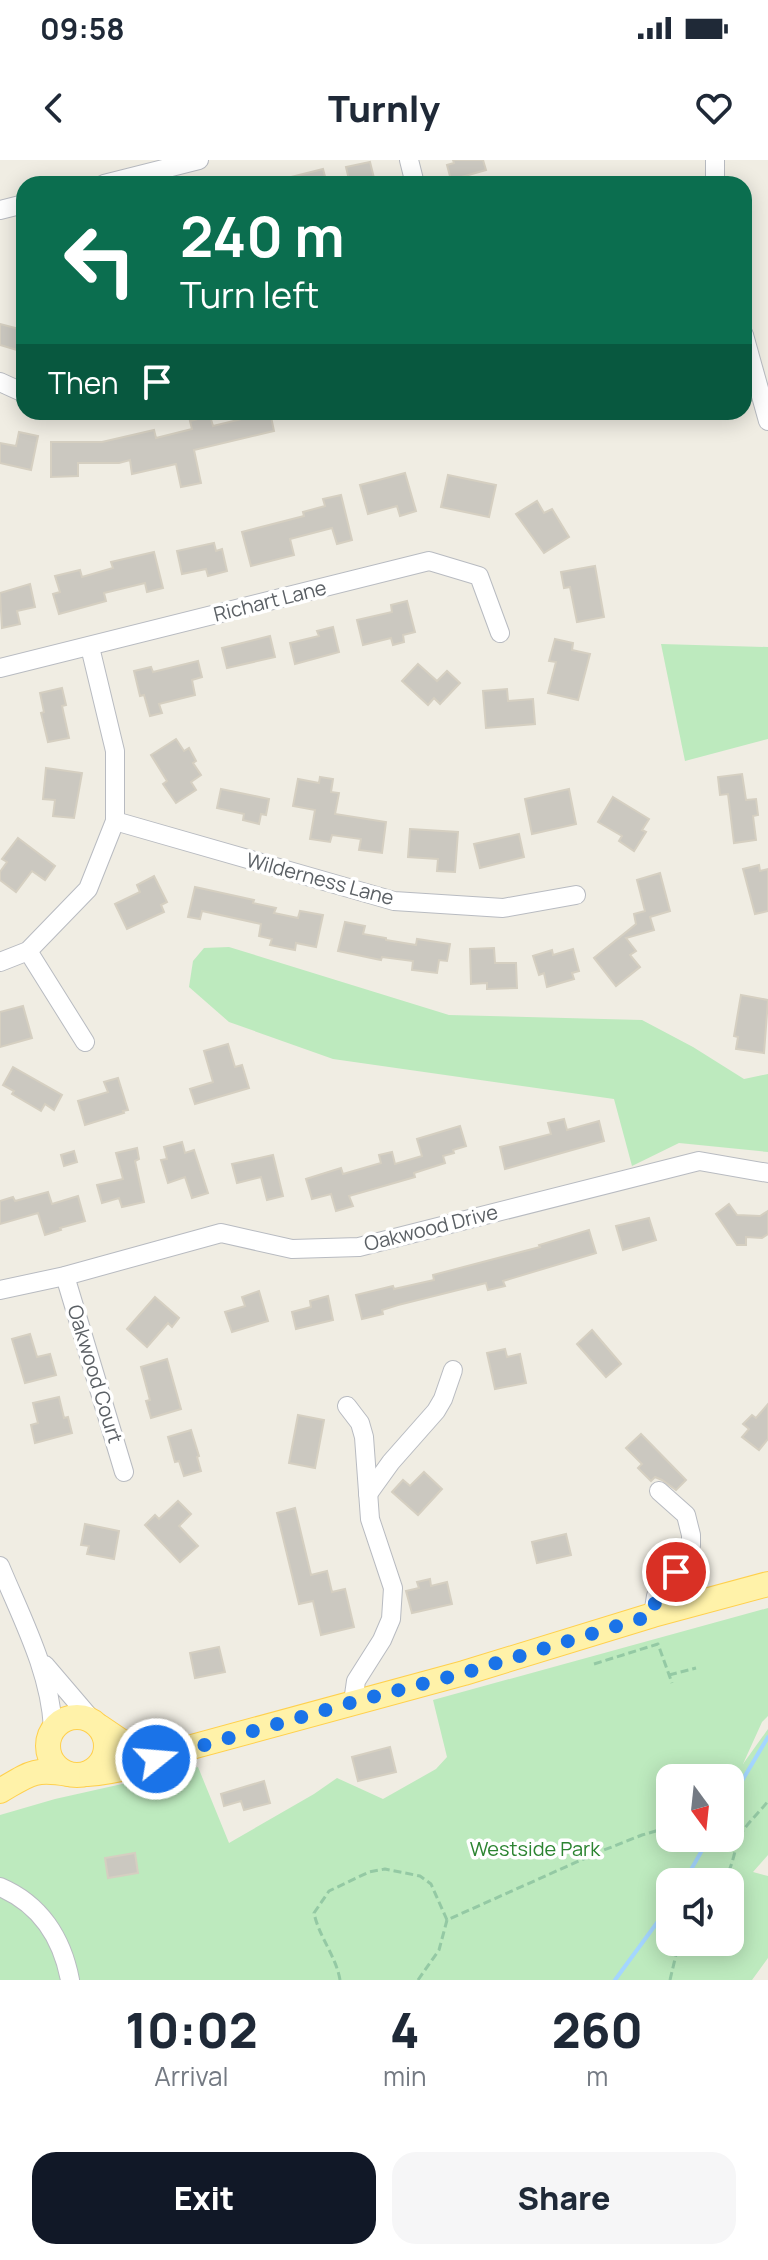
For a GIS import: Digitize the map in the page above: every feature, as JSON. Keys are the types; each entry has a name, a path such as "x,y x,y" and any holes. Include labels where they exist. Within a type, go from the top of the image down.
{"main road":[{"path":"51,1734 48,1752 52,1761 66,1773 105,1773 768,1584"},
{"path":"0,1773 51,1734 64,1719 73,1716 96,1723 125,1744 177,1751"},
{"path":"0,1791 31,1772 81,1774 101,1763 107,1745 105,1735 96,1723"}],"street":[{"path":"136,176 199,160"},
{"path":"752,364 768,421"},
{"name":"Richart Lane","path":"0,668 429,561 479,576 500,633"},
{"path":"0,962 28,951 88,889 115,821 115,751 90,647"},
{"name":"Wilderness Lane","path":"115,821 394,901 503,908 576,895"},
{"path":"28,951 85,1042"},
{"name":"Oakwood Drive","path":"0,1290 65,1276 221,1233 292,1249 359,1247 699,1161 768,1173"},
{"name":"Oakwood Court","path":"65,1276 124,1472"},
{"path":"368,1494 391,1462 436,1411 453,1370"},
{"path":"347,1406 360,1423 364,1437 370,1519 393,1588 391,1619 382,1640 356,1681 353,1702"},
{"path":"653,1615 656,1596 684,1562 691,1545 686,1515 659,1491"},
{"path":"0,1566 36,1653 52,1704 51,1734"},
{"path":"36,1653 96,1723"},
{"path":"0,1887 18,1895 47,1923 67,1965 70,1980"}],"path":[{"path":"594,1664 658,1644 672,1683"},
{"path":"669,1675 696,1668"},
{"path":"730,1868 740,1835 768,1801"},
{"path":"447,1920 599,1852 656,1831"},
{"path":"340,1980 338,1966 318,1930 314,1913 329,1891 369,1872 385,1869 420,1876 431,1884 447,1920 439,1950 418,1980"},
{"path":"427,1881 436,1877"},
{"path":"670,1980 676,1956"}],"green space":[{"path":"661,644 768,647 768,739 685,761"},
{"path":"229,947 449,1015 642,1020 744,1079 768,1074 768,1152 679,1143 632,1166 614,1099 333,1059 229,1022 189,987 193,961 204,948"},
{"name":"Westside Park","path":"768,1608 768,1716 762,1722 743,1764 768,1729 768,1855 753,1872 768,1876 768,1958 752,1980 0,1980 0,1815 55,1799 198,1767 229,1843 337,1778 383,1799 436,1769 447,1757 433,1700"}],"building":[{"path":"453,160 483,160 486,170 465,176 450,176 447,165 454,163"},
{"path":"370,162 374,176 348,176 346,167"},
{"path":"323,169 325,176 295,176"},
{"path":"0,324 16,328 16,350 0,345"},
{"path":"194,420 211,420 213,426 238,420 272,420 274,431 194,450 201,483 181,487 176,464 132,474 130,460 78,463 78,476 51,477 51,442 102,442 154,430 156,438 192,429 190,421"},
{"path":"19,432 38,436 31,470 0,463 0,443 16,446"},
{"path":"405,473 416,511 400,516 397,506 368,514 360,485"},
{"path":"448,475 496,485 489,517 441,507"},
{"path":"341,495 352,540 337,544 332,528 290,539 294,555 251,566 242,532 304,516 303,512 325,506 323,499"},
{"path":"537,501 544,513 552,509 569,537 544,553 516,514"},
{"path":"214,543 216,551 222,549 227,571 208,576 206,569 182,574 177,551"},
{"path":"154,552 163,588 147,592 145,583 104,593 106,601 59,614 53,594 60,592 55,576 80,570 82,577 113,568 111,562"},
{"path":"595,566 604,617 577,622 570,587 564,588 561,572"},
{"path":"30,584 35,607 17,611 20,624 2,628 0,593"},
{"path":"407,601 415,632 403,635 404,642 393,645 391,638 363,645 357,620 392,612 391,605"},
{"path":"333,627 339,652 295,664 290,643 319,636 317,631"},
{"path":"270,636 275,657 227,668 222,648"},
{"path":"555,639 573,643 572,650 590,654 578,700 548,693 556,662 549,661"},
{"path":"198,661 202,677 192,680 195,695 159,704 162,713 150,716 144,695 140,696 134,671 151,667 153,672"},
{"path":"418,664 437,681 447,671 460,683 440,704 434,698 428,705 402,681"},
{"path":"62,688 66,705 62,706 69,738 48,742 40,693"},
{"path":"507,689 508,701 533,699 535,724 486,728 483,691"},
{"path":"176,739 184,751 189,748 196,761 193,763 201,775 191,782 196,790 176,803 163,784 167,781 151,755"},
{"path":"46,768 82,773 74,818 53,816 55,800 43,799"},
{"path":"742,774 746,800 756,799 758,815 753,816 756,840 734,843 728,794 720,795 718,777"},
{"path":"320,777 333,779 331,792 339,793 335,814 386,822 382,853 359,850 361,839 332,835 330,842 310,839 315,810 293,806 298,779 319,783"},
{"path":"221,789 269,799 266,815 261,814 259,824 243,820 244,814 217,808"},
{"path":"569,789 576,824 532,834 525,799"},
{"path":"613,797 649,819 642,830 646,832 634,851 619,841 622,836 598,822"},
{"path":"410,829 458,832 455,872 437,871 438,859 408,857"},
{"path":"519,834 524,857 480,868 474,844"},
{"path":"18,838 55,866 45,880 32,871 16,892 0,880 0,872 7,862 2,859"},
{"path":"759,865 760,871 768,869 768,911 755,914 743,869"},
{"path":"660,873 670,911 650,917 654,930 626,938 636,951 630,955 640,967 616,986 594,958 636,924 634,914 645,911 637,880"},
{"path":"154,876 167,902 161,905 164,912 127,929 115,904 140,892 137,885"},
{"path":"195,887 254,900 253,903 276,908 274,913 298,918 300,911 323,915 316,947 296,943 295,950 270,945 272,939 259,936 261,924 202,911 200,919 188,917"},
{"path":"345,922 365,926 363,934 386,940 416,945 417,939 450,944 447,961 439,960 437,973 412,970 413,961 382,957 381,960 338,951"},
{"path":"494,948 495,963 516,963 517,988 487,989 487,983 471,984 470,949"},
{"path":"573,949 579,971 572,973 574,979 547,987 544,973 539,975 533,956 552,950 553,955"},
{"path":"741,995 768,1000 764,1053 736,1049 738,1037 734,1036"},
{"path":"23,1006 32,1038 0,1047 0,1012"},
{"path":"228,1044 235,1067 242,1065 249,1088 195,1104 190,1089 213,1082 204,1051"},
{"path":"13,1067 62,1095 54,1110 45,1104 41,1111 3,1085"},
{"path":"118,1078 128,1110 85,1125 78,1101 108,1092 104,1082"},
{"path":"564,1119 567,1130 599,1121 604,1141 505,1169 500,1147 551,1134 548,1123"},
{"path":"460,1126 466,1146 443,1156 445,1163 414,1173 415,1177 349,1196 353,1206 336,1211 331,1194 312,1199 306,1179 341,1168 343,1174 381,1163 379,1155 392,1152 395,1164 422,1156 417,1139"},
{"path":"182,1142 185,1153 194,1150 208,1193 192,1198 185,1177 168,1183 161,1160 167,1159 164,1147"},
{"path":"137,1148 139,1159 135,1161 144,1202 122,1207 119,1198 102,1203 97,1185 123,1179 116,1153"},
{"path":"74,1151 77,1162 64,1166 61,1155"},
{"path":"273,1155 283,1196 267,1200 261,1177 237,1183 232,1164"},
{"path":"48,1192 52,1204 78,1196 85,1221 45,1235 38,1213 0,1224 0,1201 13,1197 15,1201"},
{"path":"729,1204 737,1215 760,1216 768,1211 768,1234 762,1238 746,1237 746,1245 737,1245 716,1214"},
{"path":"649,1218 656,1240 623,1250 616,1226"},
{"path":"589,1230 596,1253 503,1281 505,1286 488,1290 486,1283 398,1305 382,1310 383,1314 362,1319 356,1295 434,1280 433,1275 540,1247"},
{"path":"259,1291 268,1321 232,1332 225,1312 245,1306 242,1297"},
{"path":"328,1296 333,1320 296,1329 292,1312 311,1307 310,1301"},
{"path":"155,1297 179,1318 172,1327 168,1323 147,1347 127,1329"},
{"path":"592,1330 621,1364 606,1377 577,1344"},
{"path":"30,1334 37,1357 50,1354 56,1375 25,1383 12,1339"},
{"path":"505,1349 507,1357 520,1354 526,1383 495,1389 487,1353"},
{"path":"167,1359 181,1409 151,1418 146,1401 150,1400 141,1367"},
{"path":"59,1397 64,1418 68,1417 72,1433 35,1443 31,1425 38,1423 33,1403"},
{"path":"768,1404 768,1439 759,1450 742,1437 749,1429 743,1424 752,1415 756,1418"},
{"path":"298,1415 324,1420 315,1468 289,1463"},
{"path":"191,1430 201,1471 184,1476 179,1461 175,1462 168,1437"},
{"path":"641,1434 686,1480 676,1490 655,1477 651,1481 638,1468 642,1464 626,1448"},
{"path":"424,1472 442,1489 418,1515 392,1492 403,1480 410,1486"},
{"path":"178,1501 191,1514 179,1526 198,1546 180,1562 145,1525 155,1515 159,1519"},
{"path":"295,1508 311,1575 327,1571 332,1592 345,1589 354,1627 321,1635 313,1601 299,1604 277,1513"},
{"path":"85,1524 119,1531 114,1559 87,1554 89,1546 81,1545"},
{"path":"566,1534 571,1555 537,1563 532,1542"},
{"path":"430,1579 431,1586 447,1582 452,1604 412,1613 406,1591 419,1588 417,1582"},
{"path":"219,1647 225,1672 195,1678 190,1653"},
{"path":"390,1747 396,1772 358,1781 352,1757"},
{"path":"264,1781 270,1803 244,1810 241,1801 224,1806 221,1794"},
{"path":"135,1853 138,1873 108,1878 105,1858"}],"waterway":[{"path":"744,1777 768,1737"},
{"path":"692,1868 701,1852"},
{"path":"615,1980 656,1924"}],"route":[{"path":"156,1759 464,1673 653,1615 656,1596 676,1572"}]}
